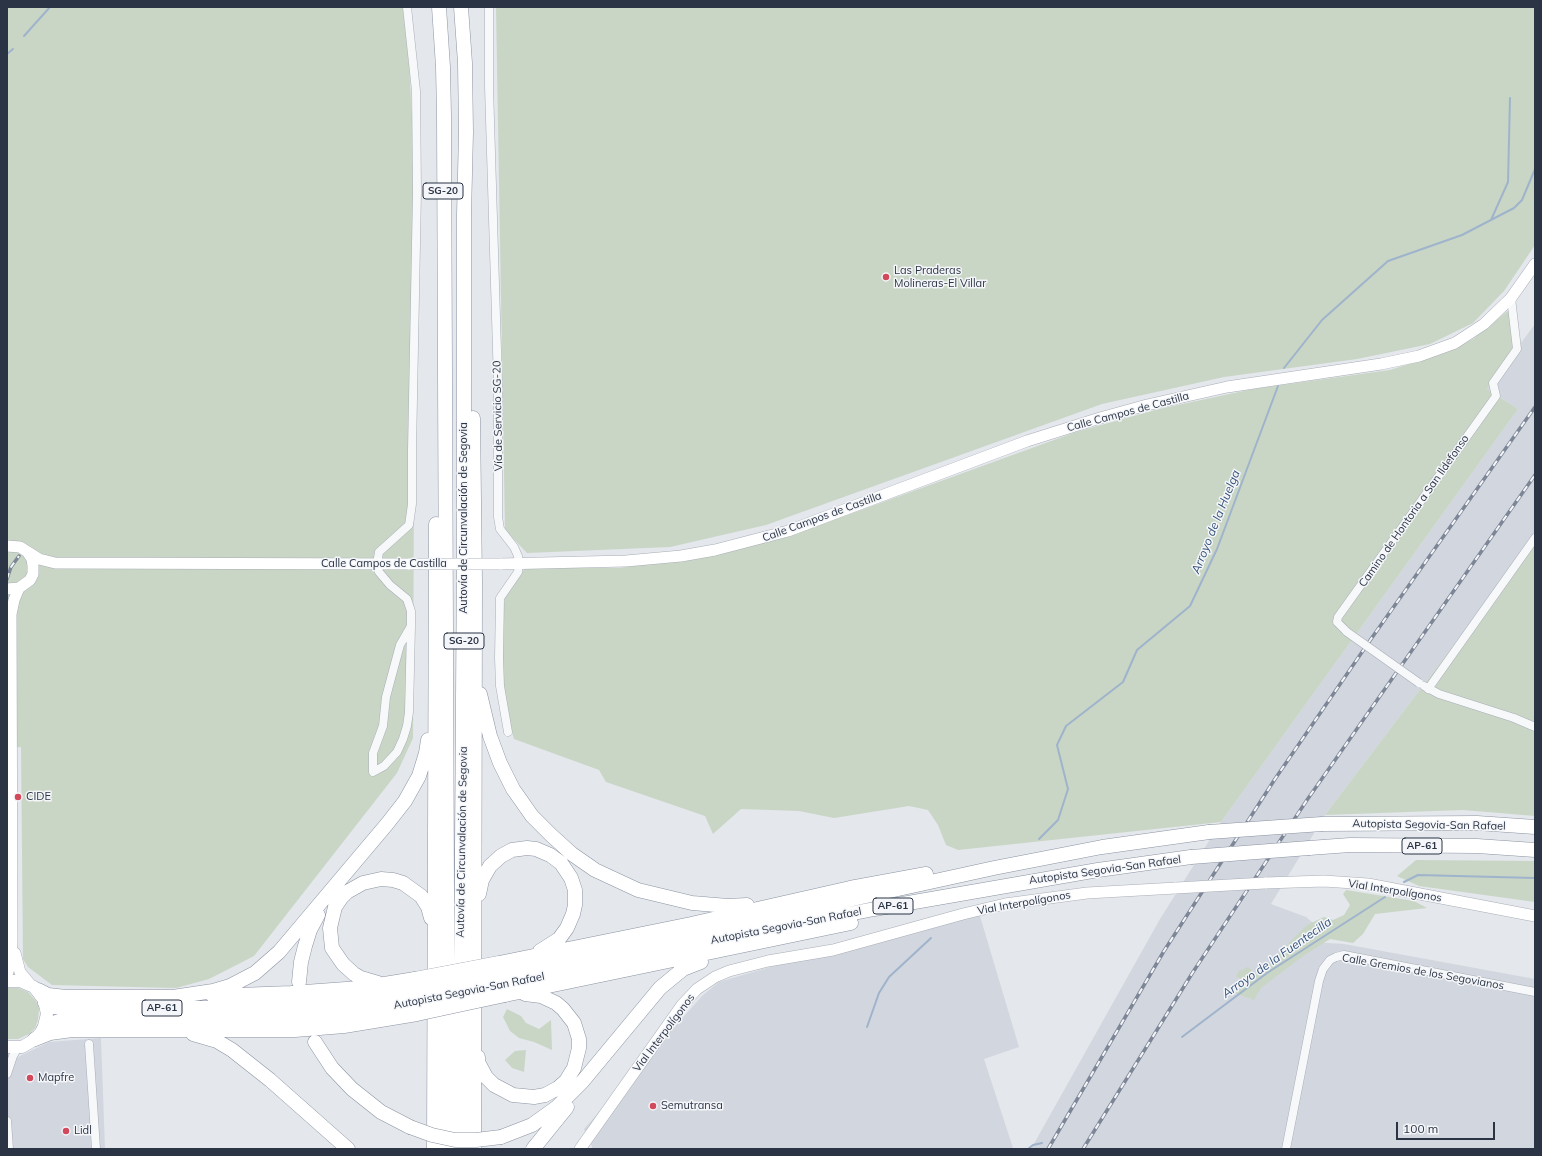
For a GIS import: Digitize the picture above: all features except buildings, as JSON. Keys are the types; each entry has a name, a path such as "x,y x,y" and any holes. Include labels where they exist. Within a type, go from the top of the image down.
{"highway":[{"name":"Autovía de Circunvalación de Segovia","path":"439,7 443,88 448,1149"},
{"name":"Autovía de Circunvalación de Segovia","path":"460,1149 464,580 463,237 466,132 465,63 461,7"},
{"path":"466,132 470,186 475,582 474,1149"},
{"path":"434,1149 435,538 443,266"},
{"path":"475,582 479,682 482,706 490,736 500,763 513,789 532,816 572,854 595,870 638,890 692,903 728,906 751,905 1002,860 1102,847"},
{"path":"174,997 213,991 230,986 255,973 279,952 405,801 419,776 426,753 429,738 435,668"},
{"name":"Autopista Segovia-San Rafael","path":"39,1035 49,1024 67,1020 293,1018 358,1011 1102,847 1209,832 1322,824 1477,823 1535,827"},
{"name":"Autopista Segovia-San Rafael","path":"502,979 688,946 983,889 1098,870 1191,857 1350,846 1477,846 1535,850"},
{"path":"475,932 482,880 495,860 518,849 536,849 550,855 561,863 571,878 576,897 573,914 567,928 555,942 534,954 516,959 502,979"},
{"path":"299,982 303,954 312,925 322,908 360,856"},
{"path":"39,1035 72,1030 295,1030 344,1026 416,997 502,979 783,938 995,894 1098,870"},
{"path":"416,997 398,982 376,982 361,978 343,964 332,948 330,928 336,907 347,892 363,883 381,879 403,883 421,896 430,912 434,948"},
{"path":"516,959 691,924 850,888"},
{"path":"314,1042 332,1068 352,1089 381,1112 410,1127 432,1135 455,1140 476,1140 501,1137 532,1125 562,1103 582,1082 654,994 683,969 697,963 783,938"},
{"path":"475,1037 478,1062 486,1077 494,1085 513,1095 534,1097 545,1095 558,1088 566,1081 574,1068 579,1048 577,1031 569,1016 556,1003 541,996 524,994 502,979"},
{"path":"533,1149 670,979"},
{"path":"34,987 48,995 66,997 174,997 244,996 291,993 360,988 398,982"},
{"name":"Autopista Segovia-San Rafael","path":"45,1003 58,1007 72,1008 238,1008 294,1006 416,997"},
{"path":"171,1030 202,1036 217,1041 232,1050 270,1080 348,1149"}],"main road":[{"name":"Calle Campos de Castilla","path":"7,546 20,547 41,560 55,563 519,564 626,561 681,556 715,550 754,541 823,518 1027,441 1120,412 1162,401 1228,387 1392,362 1438,350 1455,343 1478,329 1497,314 1511,298 1535,264"},
{"path":"28,553 33,563 33,574"},
{"name":"Calle Campos de Castilla","path":"7,975 11,962 12,942 11,614 14,600 19,588 28,582 33,574 46,565 55,563"},
{"path":"7,589 19,588"},
{"name":"Calle Campos de Castilla","path":"7,597 11,614"},
{"name":"Vial Interpolígonos","path":"580,1149 682,1005 697,990 715,977 729,971 768,961 833,950 1004,904 1087,893 1324,881 1368,884 1535,916"},
{"name":"Calle Campos de Castilla","path":"12,942 18,968 23,978 34,987"},
{"path":"7,981 19,980 34,987 45,1003 47,1016 39,1035"},
{"name":"AP-61","path":"12,1047 28,1044 39,1035"}],"street":[{"path":"407,7 416,91 417,192 412,504 409,525 379,552 377,564 380,572 390,585 407,599 411,611 411,626 409,712 407,726 397,752 382,768 373,772 373,753 383,726 386,697 400,645 411,626"},
{"name":"Vía de Servicio SG-20","path":"489,7 489,87 498,367 498,517 500,529 514,547 518,556 519,564"},
{"name":"Camino de Hontoria a San Ildefonso","path":"1511,298 1517,349 1493,384 1496,396 1338,617 1337,622 1347,632 1428,689 1439,694 1514,718 1535,727"},
{"path":"1428,689 1535,538"},
{"path":"508,732 500,686 500,598 518,572 519,564"},
{"name":"Calle Gremios de los Segovianos","path":"1286,1149 1320,976 1326,964 1330,960 1336,957 1344,956 1535,992"},
{"path":"90,1044 96,1149"},
{"path":"7,1074 13,1056 12,1047"},
{"path":"7,1121 9,1149"}],"shaded area":[{"path":"1535,324 1535,538 1325,815 1271,904 1306,917 1318,927 1292,941 1344,944 1535,979 1535,1149 1031,1149 1160,919 1221,822 1518,409 1487,389"},
{"path":"977,906 1019,1047 984,1059 1013,1148 593,1149 584,1129 702,996 719,982"},
{"path":"101,1038 105,1149 7,1149 7,1056 16,1058 49,1042"}],"green space":[{"path":"7,7 406,7 415,173 413,738 397,773 254,956 209,979 176,988 52,985 28,967 23,959 21,747 7,748"},
{"path":"496,7 1535,7 1535,245 1504,291 1473,323 1430,344 1357,359 1224,377 1102,404 766,525 670,547 527,553 505,530"},
{"path":"1510,309 1515,349 1487,389 1518,409 1221,822 958,850 946,845 938,825 928,810 909,806 834,818 799,811 741,809 713,834 705,816 606,782 599,770 514,739 502,699 502,617 505,598 525,568 618,568 697,558 784,538 1076,432 1159,409 1253,389 1390,370 1447,352 1473,339"},
{"path":"1535,538 1535,816 1463,810 1325,815"},
{"path":"1416,860 1535,861 1535,902 1419,886 1397,876"},
{"path":"1346,890 1414,901 1427,908 1375,914 1363,934 1353,943 1330,939 1303,956 1261,988 1254,1000 1235,993 1246,982 1236,976 1239,971 1248,967 1257,975 1307,925 1324,917 1333,920 1344,915 1350,905 1343,894"},
{"path":"7,988 18,988 28,992 36,1001 39,1008 38,1020 35,1028 29,1034 18,1039 7,1039"},
{"path":"507,1009 521,1016 526,1023 539,1029 551,1020 552,1050 534,1042 519,1038 510,1031 503,1017"},
{"path":"526,1050 524,1072 512,1068 505,1060 515,1051"}],"waterway":[{"path":"24,36 50,7"},
{"path":"7,54 13,49"},
{"path":"1491,220 1508,182 1510,98"},
{"name":"Arroyo de la Huelga","path":"1284,368 1322,320 1388,261 1462,235 1514,208 1522,200 1535,169"},
{"name":"Arroyo de la Huelga","path":"1039,839 1058,820 1068,789 1057,745 1066,726 1123,682 1137,650 1190,606 1217,549 1278,386"},
{"name":"Arroyo de la Fuentecilla","path":"1404,882 1418,875 1535,878"},
{"name":"Arroyo de la Fuentecilla","path":"1182,1037 1267,973 1385,897"},
{"name":"Arroyo de la Huelga","path":"867,1027 879,993 889,977 931,938"},
{"name":"Arroyo de la Fuentecilla","path":"1028,1149 1033,1145 1042,1143"}],"railway":[{"path":"1048,1149 1164,951 1275,779 1371,639 1535,407"},
{"path":"1083,1149 1193,972 1307,800 1535,475"},
{"path":"7,579 11,567 19,556"}],"place":[{"name":"Las Praderas Molineras-El Villar","path":"886,277"},
{"name":"CIDE","path":"18,797"},
{"name":"Mapfre","path":"30,1078"},
{"name":"Semutransa","path":"653,1106"},
{"name":"Lidl","path":"66,1131"}]}
